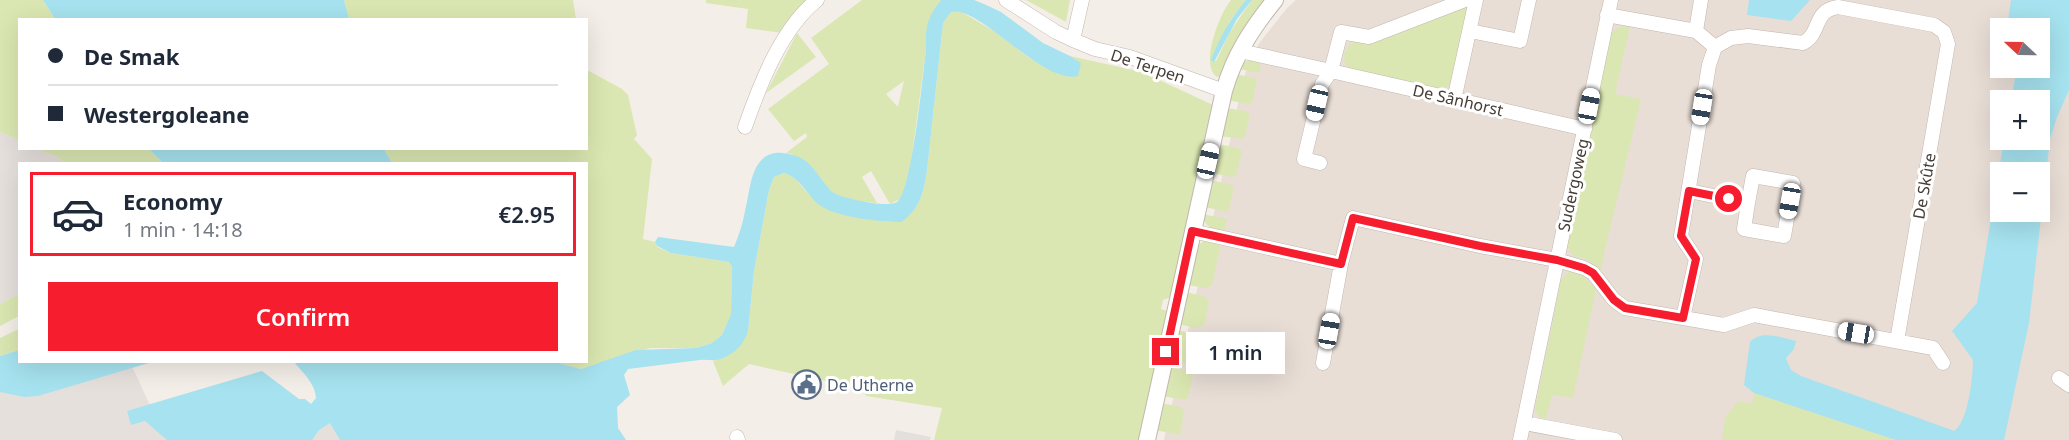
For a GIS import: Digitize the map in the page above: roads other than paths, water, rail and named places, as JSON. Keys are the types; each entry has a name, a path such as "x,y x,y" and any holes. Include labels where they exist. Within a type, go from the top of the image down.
{"street":[{"path":"745,127 765,77 785,39 796,20 817,0"},
{"name":"De Terpen","path":"1006,0 1073,40 1095,49 1130,57 1224,91"},
{"path":"1073,40 1082,0"},
{"path":"1147,440 1229,71 1257,22 1275,0"},
{"path":"1320,163 1304,159 1322,84 1331,71 1341,32 1369,37 1465,0"},
{"path":"1454,100 1476,0"},
{"path":"1470,31 1520,41 1529,0"},
{"name":"Sudergoweg","path":"1520,440 1611,0"},
{"path":"1696,31 1701,0"},
{"name":"De Skûte","path":"1715,47 1731,38 1748,36 1803,43 1809,40 1815,32 1820,17 1830,8 1838,7 1934,26 1944,32 1948,44 1897,341"},
{"path":"1607,15 1696,31 1715,47 1709,65 1681,236 1696,259 1683,318"},
{"name":"De Sânhorst","path":"1240,51 1585,129"},
{"path":"1753,176 1793,183 1784,236 1744,229 1748,203 1753,176"},
{"path":"1689,191 1748,203"},
{"path":"1323,363 1341,264 1353,218 1480,246 1557,260 1584,268 1593,273 1614,300 1625,308 1725,326 1754,315 1933,348 1943,363"},
{"path":"1192,231 1341,264"},
{"path":"1524,423 1615,440"}],"water":[{"path":"43,0 344,0 349,18 54,18"},
{"path":"941,0 974,0 1001,12 1043,43 1081,63 1078,76 1063,76 1047,69 978,20 963,13 951,12 943,23 926,178 920,199 913,212 901,222 870,220 846,215 825,209 818,204 790,175 784,173 774,177 769,190 754,271 748,331 744,340 735,351 720,359 628,369 624,375 630,395 617,407 618,428 626,440 340,440 330,423 319,430 312,440 167,440 145,421 131,425 127,411 262,371 299,399 305,399 311,404 316,398 315,393 308,378 295,363 559,363 581,369 636,350 696,348 712,343 722,335 731,314 732,267 729,262 671,253 657,246 655,242 658,237 734,247 754,173 758,164 772,154 795,155 806,161 832,192 838,195 859,201 885,204 897,202 902,194 912,156 926,35 933,12"},
{"path":"1246,0 1252,0 1237,19 1214,62 1211,60 1222,36"},
{"path":"1749,0 1810,0 1791,21 1747,15"},
{"path":"2011,0 2069,0 2069,90 2050,139 2050,90 2013,90 2015,78 2050,78 2050,18 2008,18"},
{"path":"150,150 385,150 391,162 162,162"},
{"path":"2002,150 2049,150 2047,162 2000,162"},
{"path":"1990,222 2041,222 2029,323 2004,440 1896,440 1754,393 1744,385 1750,342 1766,335 1796,341 1794,349 1786,358 1791,370 1801,376 1954,431 1963,419 1969,398 1973,360 1952,331 1977,303"},
{"path":"18,350 18,363 149,363 38,396 24,397 0,392 0,356"}],"place":[{"name":"De Utherne","path":"806,385"}]}
